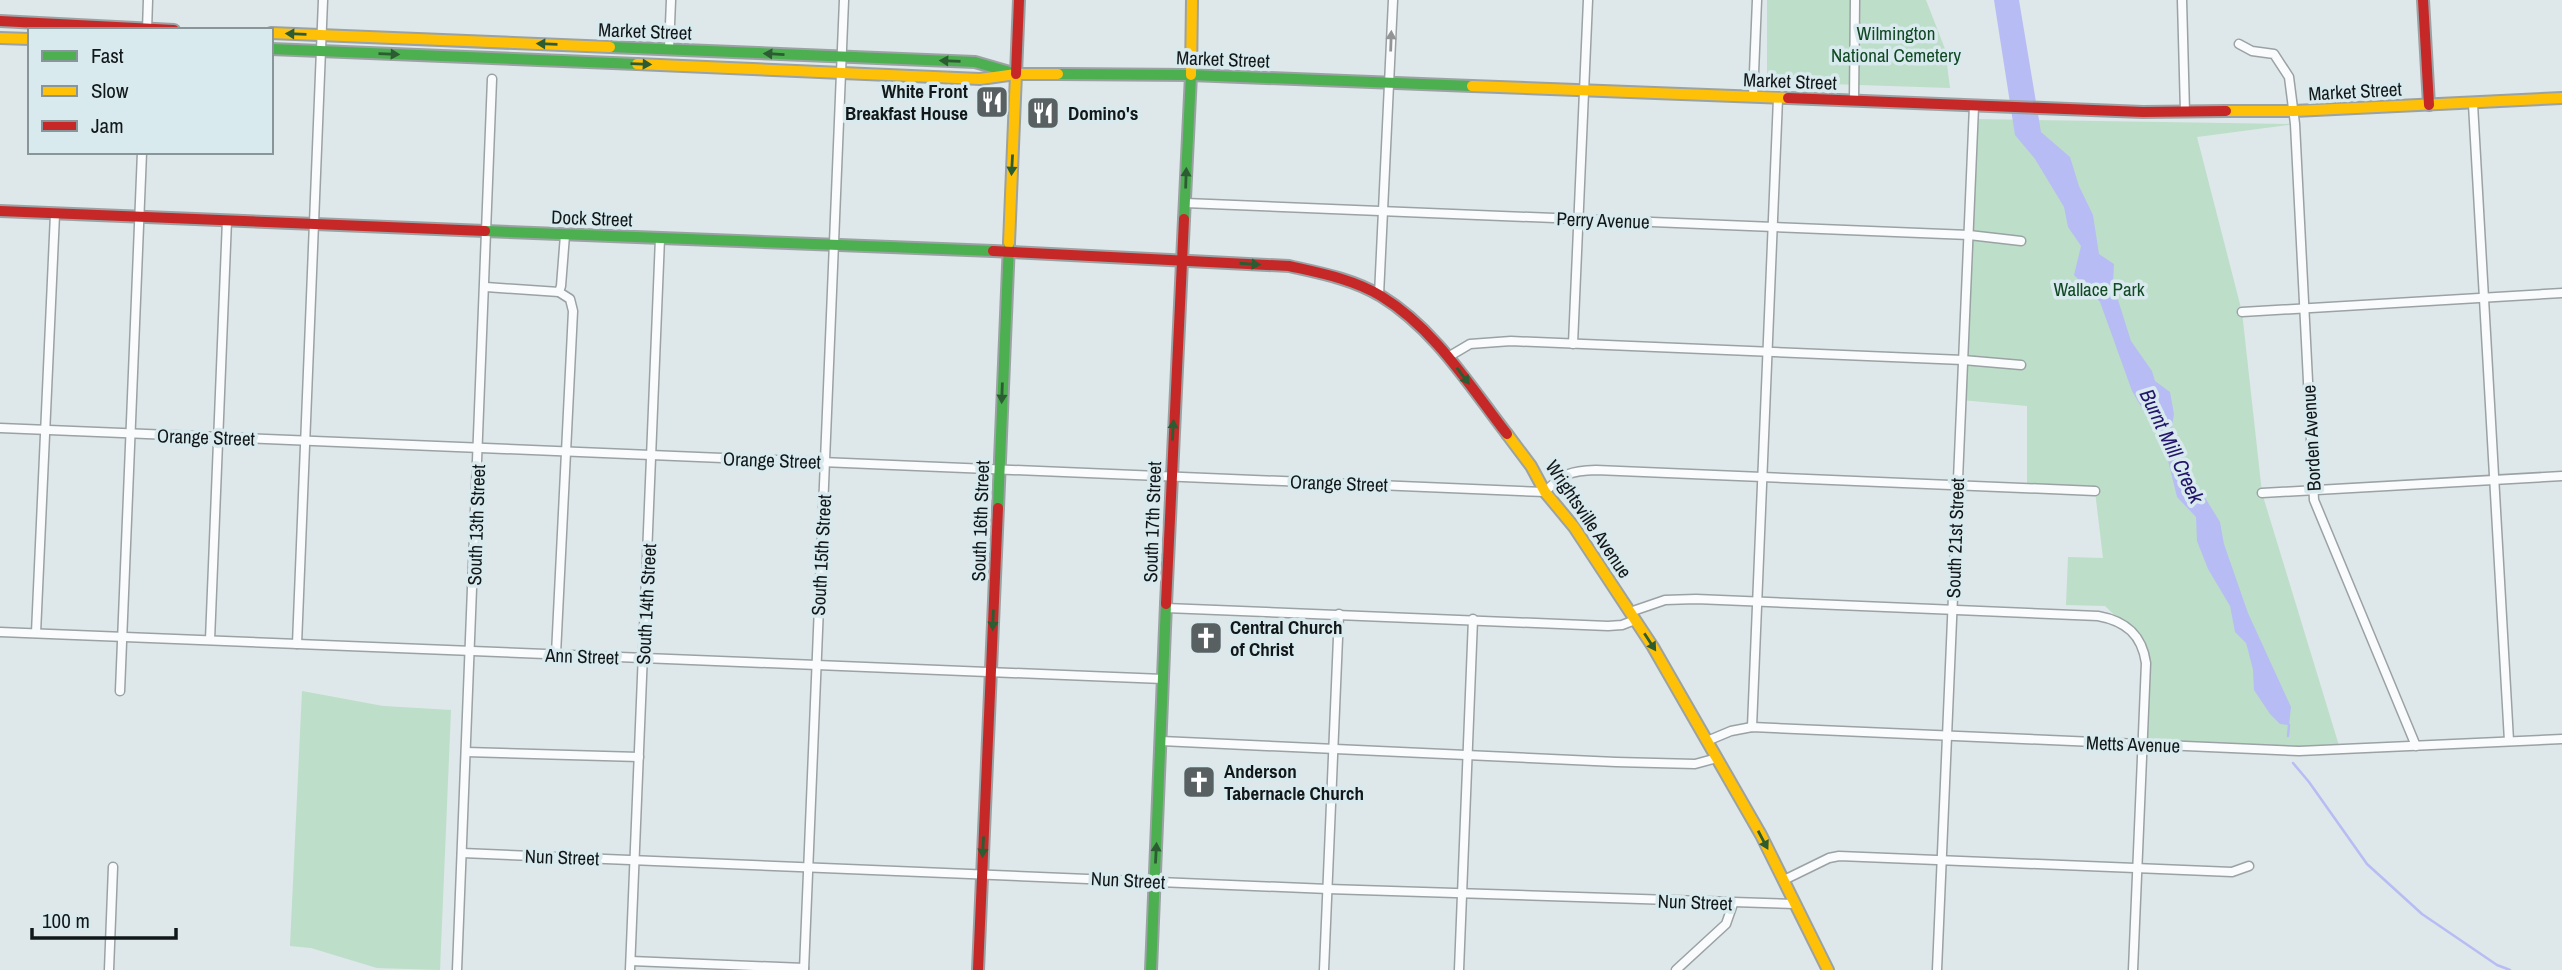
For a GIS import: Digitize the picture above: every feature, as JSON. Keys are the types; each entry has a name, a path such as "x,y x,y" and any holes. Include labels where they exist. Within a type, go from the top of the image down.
{"main road":[{"name":"South 16th Street","path":"978,970 1019,0"},
{"name":"South 17th Street","path":"1151,970 1191,75 1192,0"},
{"path":"2423,0 2430,105"},
{"path":"0,21 129,28"},
{"name":"Market Street","path":"273,33 975,62 1016,74"},
{"path":"0,38 28,39"},
{"name":"Market Street","path":"273,49 980,79 1016,74 1191,75 2185,112 2294,111 2562,99"},
{"name":"Dock Street","path":"0,211 1182,259"},
{"name":"Wrightsville Avenue","path":"1182,259 1289,266 1332,275 1380,295 1423,328 1531,466 1545,492 1574,527 1633,616 1717,758 1784,880 1828,970"}],"street":[{"path":"147,28 148,0"},
{"path":"297,644 323,0"},
{"path":"669,49 671,0"},
{"name":"South 15th Street","path":"804,969 844,0"},
{"path":"1380,295 1393,0"},
{"path":"1573,344 1588,0"},
{"path":"1753,97 1757,0"},
{"path":"1854,0 1854,101"},
{"path":"2182,0 2185,112"},
{"name":"Borden Avenue","path":"2239,44 2252,51 2274,54 2289,77 2294,111 2314,500 2416,746"},
{"name":"South 13th Street","path":"457,970 486,287 492,79"},
{"path":"1752,727 1778,98"},
{"path":"2473,104 2509,741"},
{"name":"South 21st Street","path":"1937,970 1974,106"},
{"path":"120,691 142,154"},
{"name":"Perry Avenue","path":"1185,203 1969,234 2021,241"},
{"path":"36,633 55,214"},
{"path":"210,640 227,220"},
{"path":"559,292 565,235"},
{"name":"South 14th Street","path":"631,965 660,238"},
{"path":"486,287 559,292 570,299 573,311 556,654"},
{"path":"2242,312 2562,293"},
{"path":"1448,357 1462,347 1486,341 1963,360 2021,365"},
{"name":"Orange Street","path":"0,428 1545,492"},
{"path":"1545,492 1559,477 1579,471 2095,491"},
{"path":"2262,493 2562,476"},
{"path":"1166,607 1608,626 1622,625 1650,604 1672,599 2098,616 2121,622 2141,644 2146,663 2133,970"},
{"path":"1324,970 1339,614"},
{"path":"1459,970 1473,619"},
{"name":"Ann Street","path":"0,632 1163,680"},
{"name":"Metts Avenue","path":"1707,741 1731,731 1752,727 2299,751 2562,739"},
{"path":"1161,741 1695,764 1717,758"},
{"path":"466,752 639,757"},
{"name":"Nun Street","path":"462,853 1328,889 1795,904"},
{"path":"1784,880 1834,857 2232,872 2249,866"},
{"path":"109,970 113,867"},
{"path":"1676,970 1722,929 1733,904"},
{"path":"631,965 804,969"}],"green space":[{"name":"Wilmington National Cemetery","path":"1767,0 1926,0 1945,49 1950,88 1767,82"},
{"name":"Wallace Park","path":"1974,119 2295,124 2197,137 2242,312 2262,493 2340,749 2142,744 2146,663 2135,635 2105,606 2066,605 2068,557 2103,558 2095,491 2027,488 2027,406 1961,400"},
{"path":"302,691 383,706 451,710 440,970 377,968 311,948 290,946"}],"water":[{"path":"1994,0 2019,0 2041,132 2070,157 2079,186 2093,215 2099,254 2114,264 2113,284 2131,341 2152,371 2155,381 2170,392 2174,414 2172,426 2185,465 2220,522 2224,544 2248,613 2291,707 2289,725 2280,724 2270,714 2254,690 2253,670 2246,643 2235,632 2230,606 2208,569 2197,541 2196,517 2177,497 2165,448 2132,391 2100,302 2074,275 2081,246 2068,227 2064,207 2035,159 2015,135"}],"waterway":[{"name":"Burnt Mill Creek","path":"2288,736 2289,725"},
{"name":"Burnt Mill Creek","path":"2293,763 2367,864 2422,914 2497,965 2510,970"}],"traffic: fast":[{"path":"610,47 975,62 1013,73"},
{"path":"273,49 637,64"},
{"path":"1058,74 1191,75 1472,86"},
{"path":"1184,219 1191,75"},
{"path":"485,231 993,251"},
{"path":"998,508 1009,243"},
{"path":"1151,970 1166,604"}],"traffic: slow":[{"path":"1191,75 1192,0"},
{"path":"273,33 610,47"},
{"path":"0,38 28,39"},
{"path":"637,64 980,79 1016,74 1058,74"},
{"path":"1009,243 1016,74"},
{"path":"1472,86 1788,98"},
{"path":"2226,111 2294,111 2562,98"},
{"path":"1507,434 1531,466 1545,492 1574,527 1653,647 1761,835 1828,970"}],"traffic: jam":[{"path":"1016,74 1019,0"},
{"path":"2423,0 2429,105"},
{"path":"0,21 135,28"},
{"path":"1788,98 2143,112 2226,111"},
{"path":"0,211 485,231"},
{"path":"1166,604 1184,219"},
{"path":"993,251 1289,266 1348,281 1370,290 1400,309 1435,341 1507,434"},
{"path":"978,970 998,508"}],"place":[{"name":"White Front Breakfast House","path":"992,102"},
{"name":"Domino's","path":"1043,113"},
{"name":"Central Church of Christ","path":"1206,638"},
{"name":"Anderson Tabernacle Church","path":"1199,782"}]}
